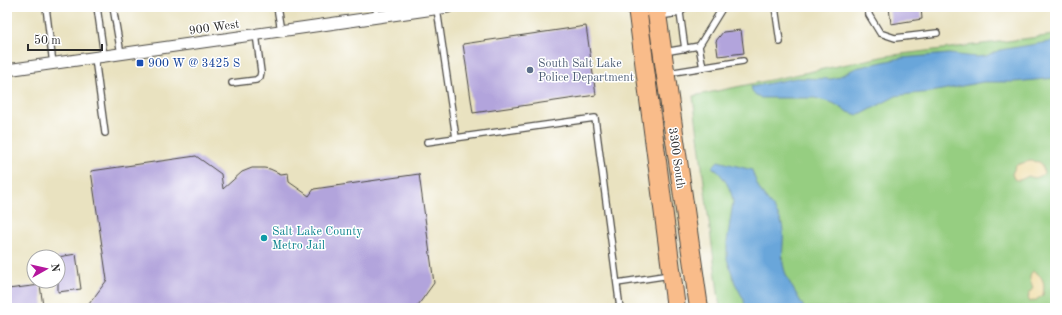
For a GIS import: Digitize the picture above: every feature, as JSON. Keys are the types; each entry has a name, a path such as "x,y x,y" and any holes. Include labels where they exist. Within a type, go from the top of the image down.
{"main road":[{"name":"3300 South","path":"637,7 670,274 676,308"},
{"name":"3300 South","path":"656,12 699,308"}],"street":[{"name":"900 West","path":"7,70 281,31 376,12 442,8"}],"lane":[{"path":"46,7 53,64"},
{"path":"97,7 105,133"},
{"path":"113,7 120,54"},
{"path":"277,7 281,31"},
{"path":"685,7 680,13 685,49"},
{"path":"703,68 699,46 723,7"},
{"path":"775,7 780,42"},
{"path":"868,7 869,15 880,33 895,38 938,33"},
{"path":"442,8 456,138"},
{"path":"656,12 680,13"},
{"path":"232,83 256,80 260,78 261,72 256,34"},
{"path":"662,52 699,46"},
{"path":"665,74 743,61"},
{"path":"427,142 595,118 620,308"},
{"path":"617,283 670,274"}],"green space":[{"path":"1055,35 1055,308 720,308 693,96 886,56"}],"sand":[{"path":"1030,161 1040,162 1044,173 1036,178 1029,176 1020,180 1014,179 1012,174 1016,165"},
{"path":"1033,271 1042,278 1044,291 1043,295 1030,302 1028,298 1033,288 1030,277"}],"water":[{"path":"1055,41 1055,78 1015,82 983,82 931,92 896,96 858,115 848,112 833,103 815,98 761,98 753,93 751,87 796,78 832,79 856,68 901,58 949,54 976,57 986,56 1000,50"},
{"path":"718,161 752,170 761,192 781,221 783,232 784,270 804,308 745,308 744,300 735,283 727,259 727,242 733,202 731,192 726,183 720,174 712,167"}],"building":[{"path":"889,7 921,7 922,19 891,24"},
{"name":"South Salt Lake Police Department","path":"586,26 596,95 473,113 463,44"},
{"path":"741,30 744,53 718,56 716,41 723,32"},
{"name":"Salt Lake County Metro Jail","path":"196,156 221,174 223,189 242,172 252,168 264,168 281,174 288,173 289,182 309,196 314,189 419,174 434,283 416,308 86,308 107,280 91,171"},
{"path":"76,254 81,289 58,292 58,289 66,289 66,256"},
{"path":"26,287 26,289 41,289 43,306 33,308 10,308 8,289"}],"place":[{"name":"900 W @ 3425 S","path":"140,63"},
{"name":"South Salt Lake Police Department","path":"530,70"},
{"name":"Salt Lake County Metro Jail","path":"264,238"}]}
